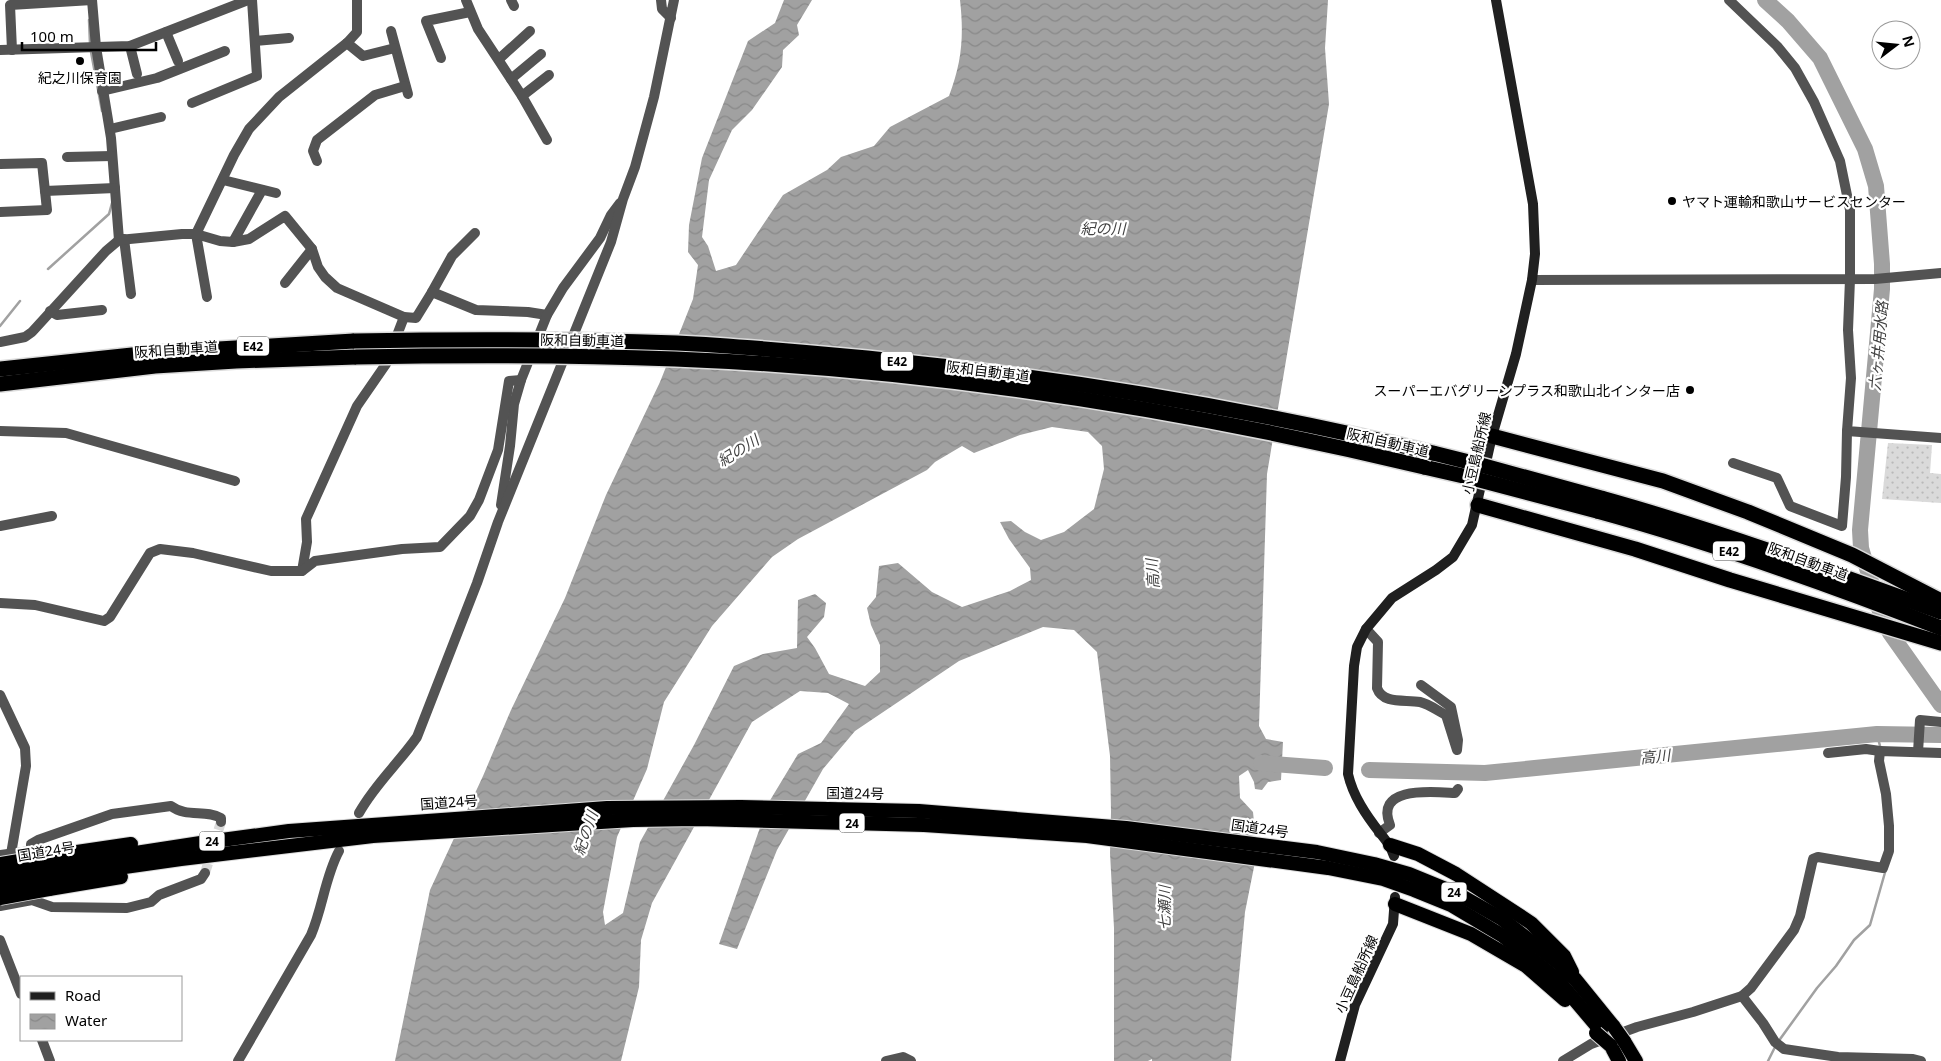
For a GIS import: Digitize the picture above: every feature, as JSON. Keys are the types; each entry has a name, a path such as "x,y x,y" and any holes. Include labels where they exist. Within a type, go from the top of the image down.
{"highway":[{"name":"阪和自動車道","path":"0,369 153,360 354,341 555,339 679,343 798,351 1025,376 1135,392 1266,417 1433,453 1475,471 1718,533 1941,612"},
{"name":"阪和自動車道","path":"0,384 153,360 246,361 356,357 553,355 677,359 793,366 906,377 1130,407 1255,429 1424,467 1475,471"},
{"path":"1492,436 1662,481 1748,512 1852,556 1941,601"},
{"name":"阪和自動車道","path":"1599,504 1860,597 1941,628"},
{"path":"1478,505 1635,549 1730,580 1941,643"},
{"name":"国道24号","path":"0,875 289,831 376,830 698,819 924,825 1087,836 1329,862 1374,864 1409,874 1458,894 1502,919 1563,960"},
{"name":"国道24号","path":"0,886 43,869 181,859 376,830"},
{"name":"24","path":"1392,851 1418,854 1456,874 1530,923 1563,960 1604,1030 1619,1061"},
{"name":"国道24号","path":"1329,862 1383,879 1452,905 1503,936 1604,1030"},
{"path":"0,864 43,869"},
{"path":"0,898 43,869"},
{"name":"24","path":"1395,901 1471,934 1556,985"},
{"name":"24","path":"1604,1030 1624,1041 1636,1061"}],"main road":[{"name":"小豆島船所線","path":"1392,851 1356,796 1348,774 1354,666 1357,647 1366,629 1392,598 1453,557 1472,525 1492,436 1516,354 1532,280 1534,254 1533,204 1496,0"},
{"name":"小豆島船所線","path":"1340,1061 1355,1005 1393,924 1395,901"}],"street":[{"path":"12,50 10,5 90,0 102,91 110,129 112,188 131,294"},
{"path":"0,50 130,46 250,0 257,76 192,103"},
{"path":"206,297 196,234 234,155 249,129 279,97 347,43 357,32 356,0"},
{"path":"466,0 478,29 522,96 547,140"},
{"path":"661,0 662,9 671,18"},
{"path":"360,813 374,787 406,753 416,737 477,583 498,522 611,242 623,199 635,167 654,97 674,0"},
{"path":"1729,0 1777,46 1795,68 1814,102 1840,161 1850,210 1848,330 1851,378 1842,526 1790,506 1777,478 1733,463"},
{"path":"441,58 426,21 470,12"},
{"path":"317,161 313,151 317,140 375,95 406,90 391,31"},
{"path":"498,59 530,31"},
{"path":"166,32 178,62"},
{"path":"255,42 289,38"},
{"path":"347,43 363,56 395,48"},
{"path":"130,46 136,74"},
{"path":"102,91 157,78 225,51"},
{"path":"511,79 541,54"},
{"path":"522,96 549,75"},
{"path":"110,129 160,117"},
{"path":"67,157 110,156"},
{"path":"0,164 42,163 47,210 0,212"},
{"path":"223,180 276,193"},
{"path":"45,191 112,188"},
{"path":"233,242 262,190"},
{"path":"498,522 510,446 514,404 521,380 547,315 563,288 600,238 611,215 623,199"},
{"path":"0,342 25,337 122,239 196,234 220,241 233,242 249,239 284,216 312,249 318,267 336,288 404,317 416,318 452,256 475,233"},
{"path":"285,283 312,249"},
{"path":"1532,280 1850,279 1891,278 1941,273"},
{"path":"432,292 476,310 528,312 547,315"},
{"path":"50,311 57,315 102,310"},
{"path":"302,571 307,542 306,519 357,406 386,364 404,317"},
{"path":"0,603 34,605 104,621 110,617 150,553 160,549 193,553 271,571 302,571 315,562 402,549 440,548 470,516 479,500 498,450 510,381 521,380"},
{"path":"0,431 66,433 235,481"},
{"path":"1847,431 1941,438"},
{"path":"0,526 52,516"},
{"path":"1366,629 1378,642 1377,688 1379,694 1384,698 1423,702 1446,715 1457,750 1458,740 1451,707 1421,685"},
{"path":"0,695 25,748 26,766 17,808 11,854"},
{"path":"1918,749 1920,720 1941,722"},
{"path":"1828,753 1866,749 1880,751 1918,749 1941,752"},
{"path":"1563,1061 1590,1044 1742,996 1751,988 1794,930 1800,916 1813,859 1818,857 1883,868 1889,850 1889,826 1886,794 1879,761 1880,751"},
{"path":"1380,833 1390,825 1387,817 1390,805 1398,797 1418,791 1455,793 1458,789"},
{"path":"32,900 43,869 32,844 38,840 112,814 171,806 179,812 214,814 220,818 221,822"},
{"path":"238,1061 311,935 316,923 326,882 340,851"},
{"path":"0,855 11,854 43,869"},
{"path":"0,906 32,900 52,907 127,908 151,902 159,895 201,879 205,873"},
{"path":"0,940 20,991"},
{"path":"1742,996 1764,1023 1777,1043 1784,1049 1838,1057 1913,1059 1921,1061"},
{"path":"42,1041 50,1061"},
{"path":"886,1061 903,1057 911,1061"}],"shaded area":[{"path":"1888,443 1932,445 1930,473 1941,474 1941,503 1882,499"}],"water":[{"name":"紀の川","path":"784,0 812,0 797,25 799,35 783,50 782,67 752,110 732,130 709,180 702,237 708,246 716,271 736,265 783,195 827,170 841,157 874,146 890,127 949,96 957,72 961,49 960,0 1328,0 1325,48 1329,104 1267,474 1259,726 1266,739 1283,742 1281,780 1268,782 1262,790 1255,789 1248,770 1239,776 1240,798 1253,812 1257,852 1245,912 1231,1061 1152,1061 1152,1059 1148,1061 1114,1061 1114,928 1110,853 1110,756 1097,652 1074,630 1043,627 959,661 855,731 823,769 777,850 737,949 719,944 769,802 798,754 821,743 849,704 828,693 800,691 752,722 652,903 641,940 639,987 621,1061 395,1061 430,890 483,776 511,710 565,598 606,495 660,382 693,299 698,265 688,252 689,225 702,158 748,41 775,23","holes":["1052,427 1088,432 1102,446 1104,469 1094,509 1064,532 1041,540 1025,532 1011,521 1000,522 1009,539 1030,568 1031,580 1010,591 962,607 932,592 898,563 879,566 876,597 867,608 871,625 880,645 880,672 865,686 829,674 807,637 824,617 826,603 815,594 798,600 797,648 763,654 734,666 694,745 640,842 623,913 605,925 603,912 617,837 647,769 664,702 712,626 772,557 798,539 927,470 935,462 962,446 974,453 1020,435"]}],"waterway":[{"name":"六ヶ井用水路","path":"1765,0 1788,21 1820,58 1865,149 1876,186 1882,289 1860,530 1861,548 1881,615 1890,633 1941,705"},
{"path":"89,20 90,44"},
{"path":"91,52 102,111"},
{"path":"48,269 109,214 112,203"},
{"path":"0,326 20,301"},
{"path":"1877,734 1880,746"},
{"name":"高川","path":"1369,770 1485,773 1877,734 1941,735"},
{"name":"高川","path":"1261,763 1325,768"},
{"path":"1778,1042 1854,940 1870,925 1886,869"},
{"path":"1768,1061 1775,1047"}],"tunnel":[{"path":"205,873 221,822"}],"place":[{"name":"紀之川保育園","path":"80,61"},
{"name":"ヤマト運輸和歌山サービスセンター","path":"1672,201"},
{"name":"スーパーエバグリーンプラス和歌山北インター店","path":"1690,390"}],"water label":[{"name":"七瀬川","path":"1164,908"}]}
